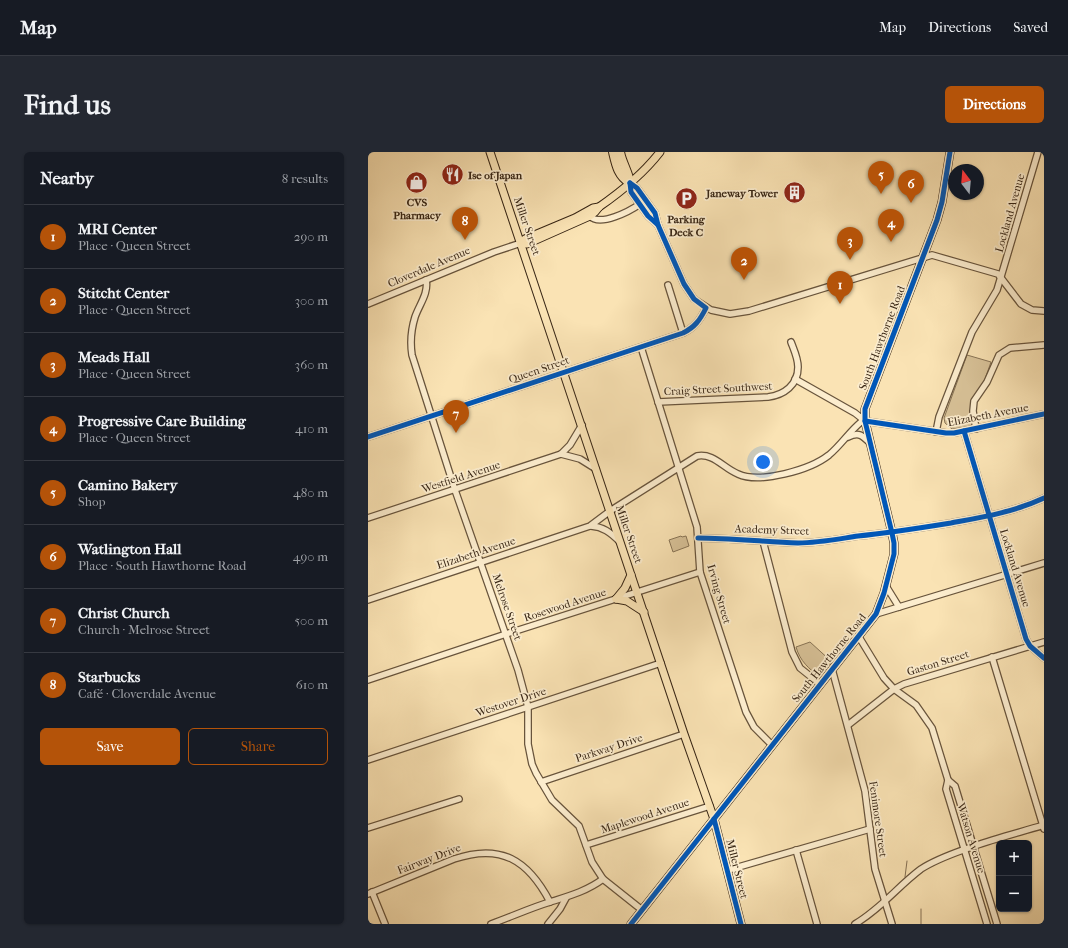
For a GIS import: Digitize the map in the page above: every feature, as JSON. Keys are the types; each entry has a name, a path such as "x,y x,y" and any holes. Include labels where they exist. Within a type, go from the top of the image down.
{"highway":[{"path":"613,152 619,173 624,180 630,184"},
{"path":"620,152 624,166 629,175 630,184"}],"main road":[{"name":"Miller Street","path":"490,152 684,734 714,819 741,924"},
{"name":"Cloverdale Avenue","path":"520,243 527,244 590,216 599,207 630,184 660,152"},
{"name":"South Hawthorne Road","path":"632,924 876,614 886,586 894,554 894,543 865,421 865,409 940,211 950,152"},
{"name":"Cloverdale Avenue","path":"520,243 525,239 575,218 593,208 599,207"},
{"path":"514,224 522,234 536,234"},
{"path":"631,575 625,588 616,599 627,601 644,612"},
{"path":"709,804 724,806"},
{"path":"704,832 717,833"}],"street":[{"name":"Lockland Avenue","path":"936,432 944,403 972,332 997,290 1038,152"},
{"path":"630,184 631,192 648,216 658,225"},
{"path":"630,184 637,188 655,212 658,225 684,284 694,299 706,308 730,314 749,311 932,255 998,274 1021,304 1032,310 1044,311"},
{"path":"590,216 595,219 606,219 622,214 640,204"},
{"name":"Cloverdale Avenue","path":"368,304 520,243"},
{"name":"Melrose Street","path":"426,280 426,290 415,319 411,337 415,365 455,490 506,634 528,707 529,749 532,764 552,800 579,826 592,862 603,879 642,910"},
{"path":"668,285 683,333"},
{"name":"Queen Street","path":"368,437 683,333 698,324 706,308"},
{"path":"791,342 798,364 796,379 855,413 865,421"},
{"path":"976,429 973,411 974,401 987,382 999,355 1010,348 1044,345"},
{"name":"Irving Street","path":"641,347 697,527 700,572 746,712 754,727 772,745"},
{"name":"Craig Street Southwest","path":"658,402 775,396 786,391 796,379"},
{"name":"Elizabeth Avenue","path":"368,600 590,526 610,511 693,457 706,455 740,475 756,477 775,476 813,465 829,455 855,427 861,422 865,421 946,433 976,429 1044,414"},
{"path":"561,454 570,445 582,425"},
{"name":"Lockland Avenue","path":"964,431 988,516 1026,639 1030,646 1044,658"},
{"path":"847,437 854,434 859,435 870,443"},
{"path":"561,454 580,459 596,469"},
{"name":"Westfield Avenue","path":"368,518 561,454"},
{"name":"Academy Street","path":"698,538 798,543 813,542 892,532 988,516 1029,505 1044,498"},
{"path":"590,526 602,528 612,534 620,542"},
{"path":"763,541 792,652 800,668 820,684"},
{"path":"876,614 1044,564"},
{"name":"Rosewood Avenue","path":"368,680 700,572"},
{"path":"886,586 899,607"},
{"name":"Watson Avenue","path":"859,637 878,670 894,690 916,705 927,720 935,735 948,780 946,789 987,924"},
{"name":"Gaston Street","path":"848,724 904,684 1044,642"},
{"path":"856,924 875,911 907,880 946,855 1044,826 992,657"},
{"name":"Westover Drive","path":"368,760 661,663"},
{"name":"Fenimore Street","path":"832,670 848,724 865,791 875,869 892,924"},
{"name":"Parkway Drive","path":"541,782 684,734"},
{"name":"Watson Avenue","path":"948,780 955,786 997,924"},
{"path":"368,828 459,799"},
{"name":"Maplewood Avenue","path":"586,845 709,804"},
{"path":"728,870 870,829"},
{"path":"796,850 817,924"},
{"name":"Fairway Drive","path":"370,893 466,855 481,852 508,858 524,867 543,889 550,902"},
{"path":"491,924 550,902 566,898 587,889 603,879"},
{"path":"370,893 385,924"},
{"path":"548,924 560,909 566,898"}],"shaded area":[{"path":"967,355 991,362 985,379 972,402 970,413 973,426 952,429 945,423 944,418"},
{"path":"686,536 689,546 673,552 669,540"},
{"path":"810,642 832,662 820,677 805,664 796,647"}],"waterway":[{"path":"905,877 907,861"},
{"path":"921,909 921,924"}],"cycle path":[{"path":"631,924 876,614 884,593 894,554 894,543 865,421 865,409 937,220 942,202 950,152"},
{"path":"630,183 631,192 648,216 658,225"},
{"path":"368,437 683,333 694,326 706,308 694,299 684,284 658,225 655,213 637,188 630,183"},
{"path":"865,421 954,433 1044,414"},
{"path":"964,431 1026,639 1030,646 1044,658"},
{"path":"698,538 798,543 820,542 916,529 975,519 998,514 1044,498"},
{"path":"714,819 741,924"}],"place":[{"name":"Ise of Japan","path":"452,175"},
{"name":"CVS Pharmacy","path":"417,182"},
{"name":"Janeway Tower","path":"794,193"},
{"name":"Camino Bakery","path":"881,194"},
{"name":"Parking Deck C","path":"686,199"},
{"name":"Watlington Hall","path":"911,203"},
{"name":"Starbucks","path":"465,240"},
{"name":"Progressive Care Building","path":"891,242"},
{"name":"Meads Hall","path":"850,260"},
{"name":"Stitcht Center","path":"744,280"},
{"name":"MRI Center","path":"840,304"},
{"name":"Christ Church","path":"456,433"}]}
